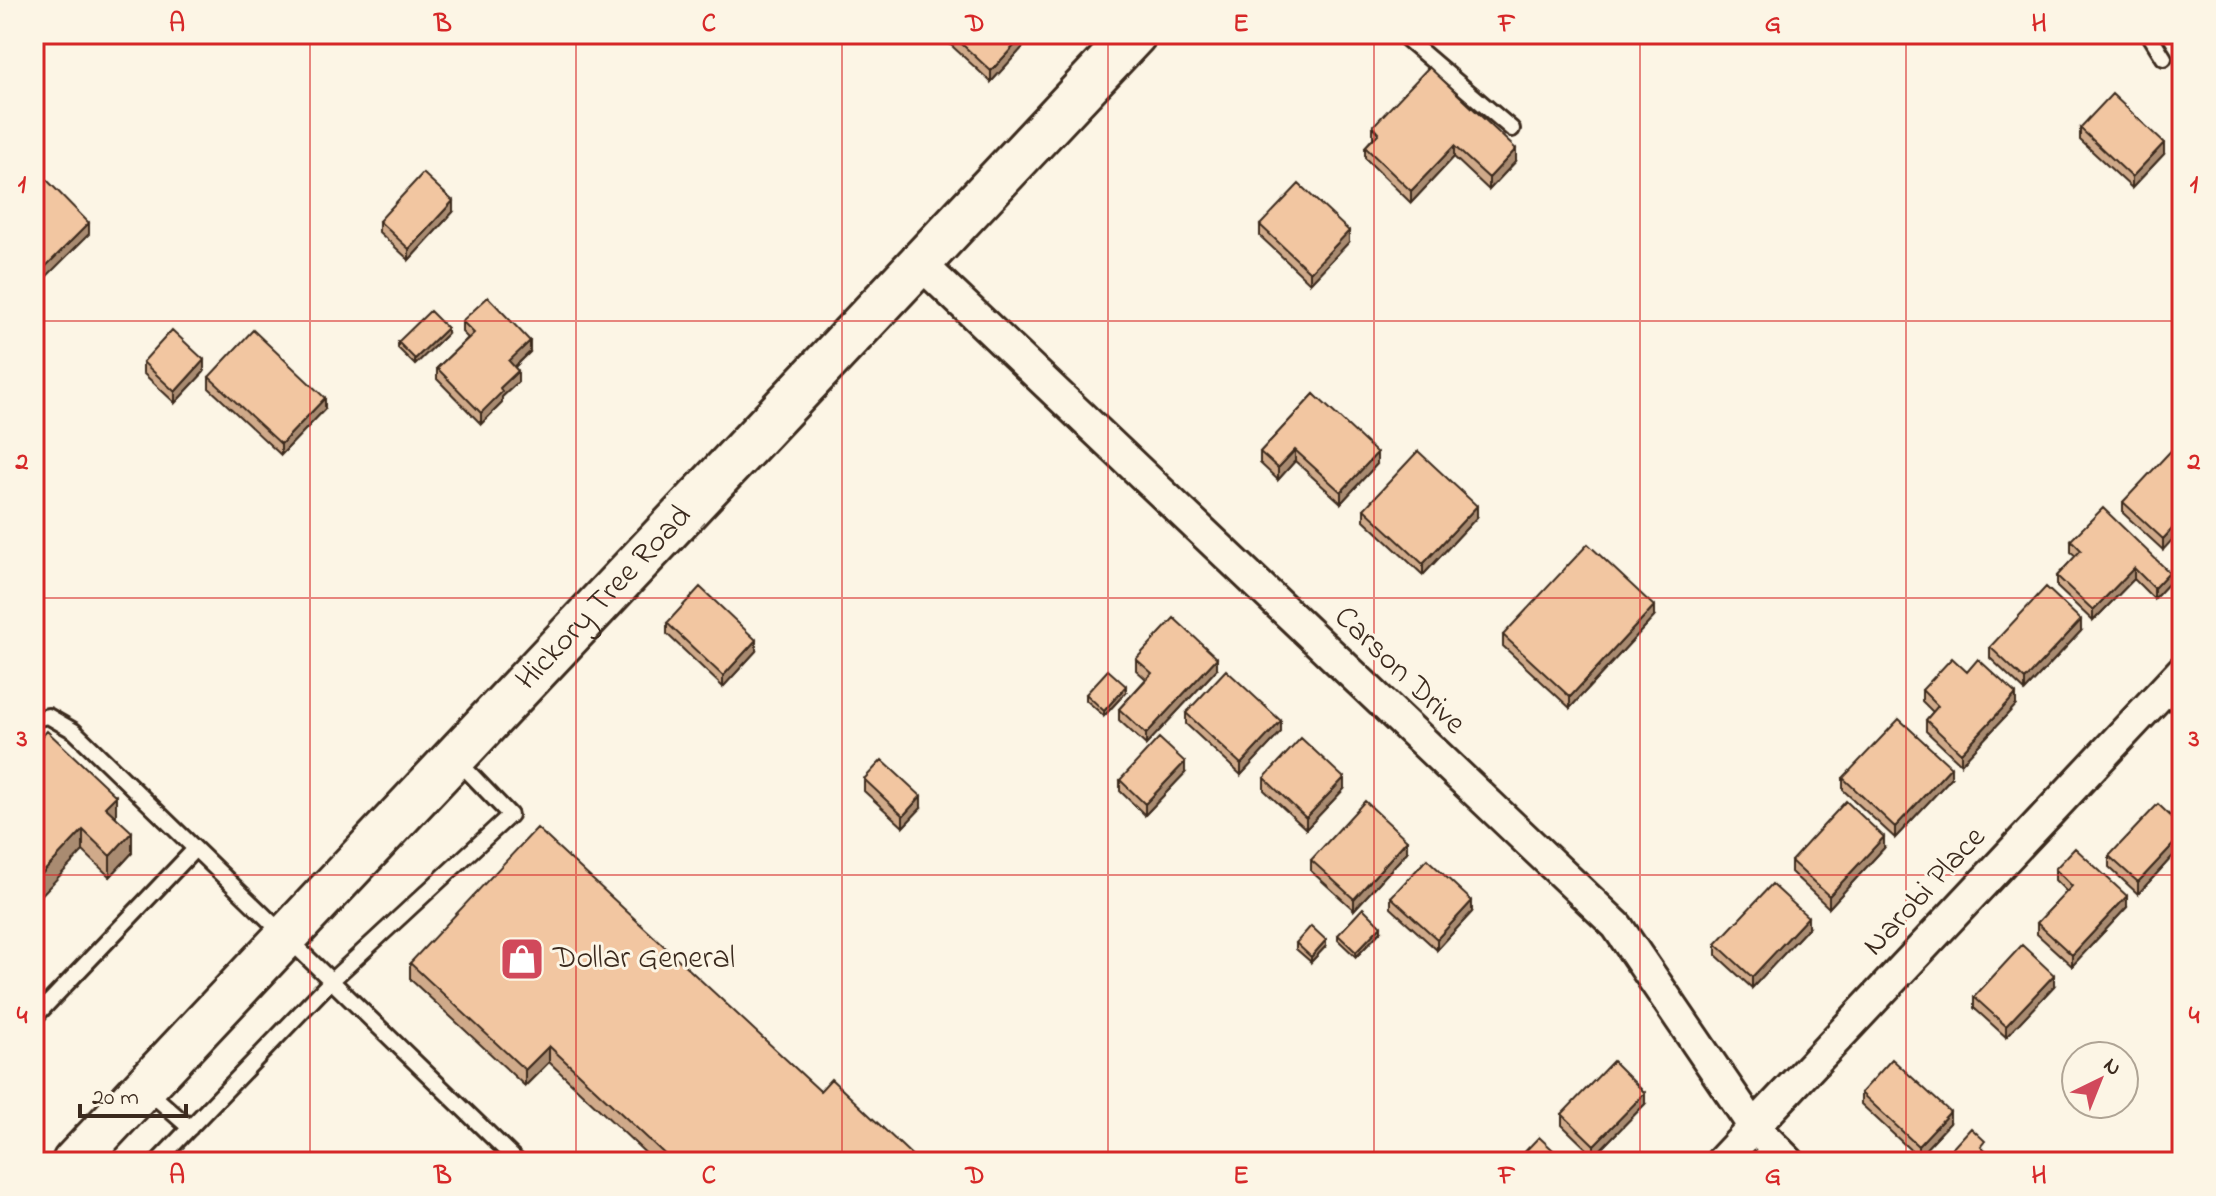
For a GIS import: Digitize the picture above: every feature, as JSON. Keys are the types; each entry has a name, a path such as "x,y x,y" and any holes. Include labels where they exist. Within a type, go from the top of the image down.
{"street":[{"name":"Hickory Tree Road","path":"74,1162 1135,34"},
{"name":"Carson Drive","path":"921,264 1425,745 1590,898 1617,926 1754,1127 1789,1162"},
{"name":"Narobi Place","path":"1721,1162 2182,671"}],"lane":[{"path":"1401,34 1512,129"},
{"path":"2149,34 2164,58"},
{"path":"34,719 48,716 74,731 518,1162"},
{"path":"157,1162 331,981 510,815 455,758"},
{"path":"34,1018 195,849"},
{"path":"145,1089 190,1128"}],"building":[{"path":"951,34 1025,34 991,71"},
{"path":"1429,67 1516,149 1489,178 1454,146 1411,191 1365,147 1379,133 1373,126"},
{"path":"2112,94 2164,143 2132,177 2080,128"},
{"path":"423,173 453,201 409,249 379,221"},
{"path":"44,177 89,223 34,278 34,187"},
{"path":"1299,184 1349,231 1310,272 1260,225"},
{"path":"488,297 530,341 509,361 518,371 481,413 437,368 474,333 462,321"},
{"path":"430,311 447,328 415,359 398,342"},
{"path":"172,330 204,360 175,392 143,362"},
{"path":"253,330 325,398 281,444 209,377"},
{"path":"1314,394 1377,453 1341,492 1295,450 1278,468 1260,452"},
{"path":"2180,441 2182,518 2163,539 2123,502"},
{"path":"1418,451 1477,506 1423,564 1364,509"},
{"path":"2103,508 2169,572 2154,588 2134,568 2093,610 2057,576 2081,550 2071,540"},
{"path":"1588,544 1654,606 1570,697 1503,635"},
{"path":"700,587 756,640 723,676 667,623"},
{"path":"2046,587 2081,620 2025,680 1990,647"},
{"path":"1174,618 1217,658 1146,734 1119,709 1152,673 1136,659"},
{"path":"1952,658 1967,672 1978,659 2016,694 1961,753 1926,720 1938,706 1922,690"},
{"path":"1108,670 1126,686 1104,711 1086,694"},
{"path":"1226,670 1281,721 1241,764 1186,713"},
{"path":"1899,719 1951,767 1895,827 1843,778"},
{"path":"47,731 116,796 105,807 132,832 110,856 83,830 34,882 34,745"},
{"path":"1159,738 1185,762 1145,804 1120,780"},
{"path":"1301,738 1344,778 1306,818 1264,778"},
{"path":"882,760 921,796 903,816 864,779"},
{"path":"2182,774 2182,794 2172,785"},
{"path":"1365,801 1407,840 1354,899 1311,860"},
{"path":"1846,801 1884,837 1829,896 1791,861"},
{"path":"2158,804 2182,827 2182,835 2138,882 2109,856"},
{"path":"537,828 820,1091 831,1079 919,1162 673,1162 549,1046 525,1070 410,963"},
{"path":"2075,848 2127,896 2072,955 2037,923 2072,886 2055,869"},
{"path":"1427,859 1472,901 1437,939 1391,897"},
{"path":"1772,884 1808,917 1752,977 1716,944"},
{"path":"1363,908 1381,926 1356,952 1338,935"},
{"path":"1311,926 1326,940 1311,957 1296,943"},
{"path":"2022,945 2054,975 2006,1026 1974,997"},
{"path":"1892,1059 1950,1112 1918,1146 1861,1093"},
{"path":"1613,1061 1645,1093 1594,1145 1562,1114"},
{"path":"1971,1128 1985,1141 1981,1146 1998,1162 1940,1162"},
{"path":"1539,1137 1566,1162 1515,1162"}],"place":[{"name":"Dollar General","path":"522,959"}]}
